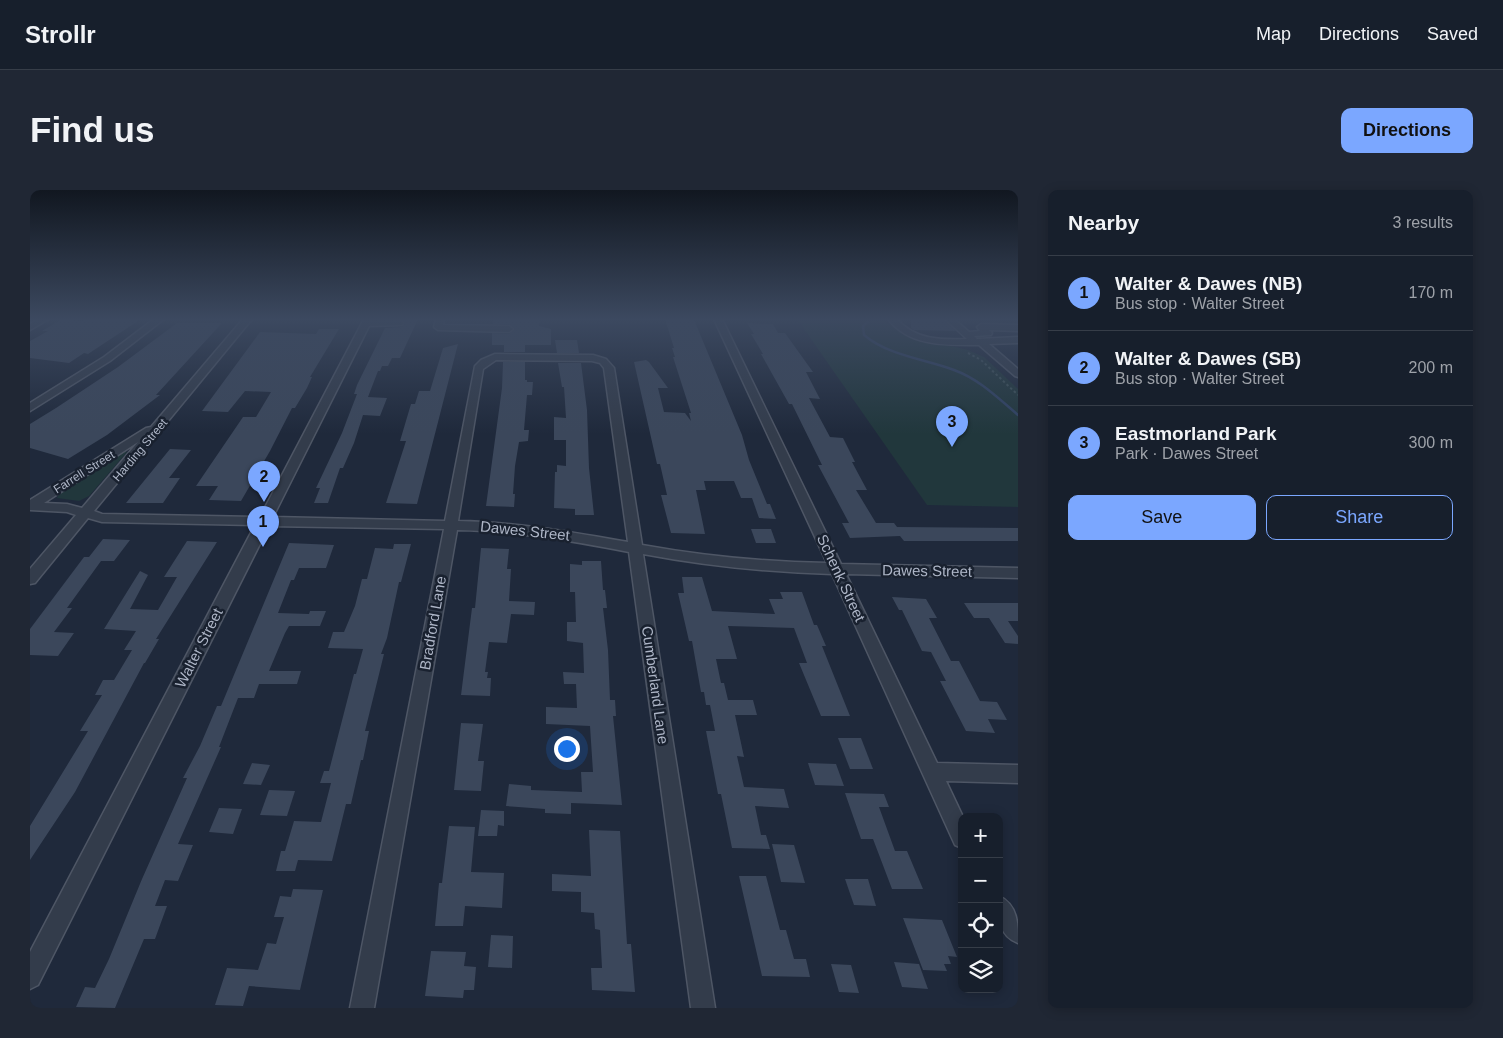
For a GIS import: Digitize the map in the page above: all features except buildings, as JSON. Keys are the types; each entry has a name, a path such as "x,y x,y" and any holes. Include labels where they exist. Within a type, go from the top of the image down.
{"street":[{"path":"30,408 108,357"},
{"name":"Harding Street","path":"30,579 217,357"},
{"name":"Walter Street","path":"30,977 348,357"},
{"name":"Bradford Lane","path":"362,1008 480,365 495,357"},
{"name":"Bradford Lane","path":"512,357 593,358 606,363"},
{"name":"Schenk Street","path":"736,357 958,829"},
{"path":"997,357 1018,374"},
{"name":"Cumberland Lane","path":"606,363 609,368 703,1008"},
{"name":"Farrell Street","path":"30,506 164,421"},
{"name":"Dawes Street","path":"30,506 57,507 102,518 492,526 560,534 714,562 769,567 1018,573"},
{"path":"932,772 1018,774"},
{"path":"1003,912 1018,932"}],"green space":[{"path":"824,357 984,357 1018,389 1018,507 927,505"},
{"path":"123,452 127,452 89,496 79,501 57,498 59,494"}],"waterway":[{"path":"912,357 943,366 972,378 1018,415"}],"place":[{"name":"Eastmorland Park","path":"952,447"},
{"name":"Walter & Dawes (SB)","path":"264,502"},
{"name":"Walter & Dawes (NB)","path":"263,547"}]}
